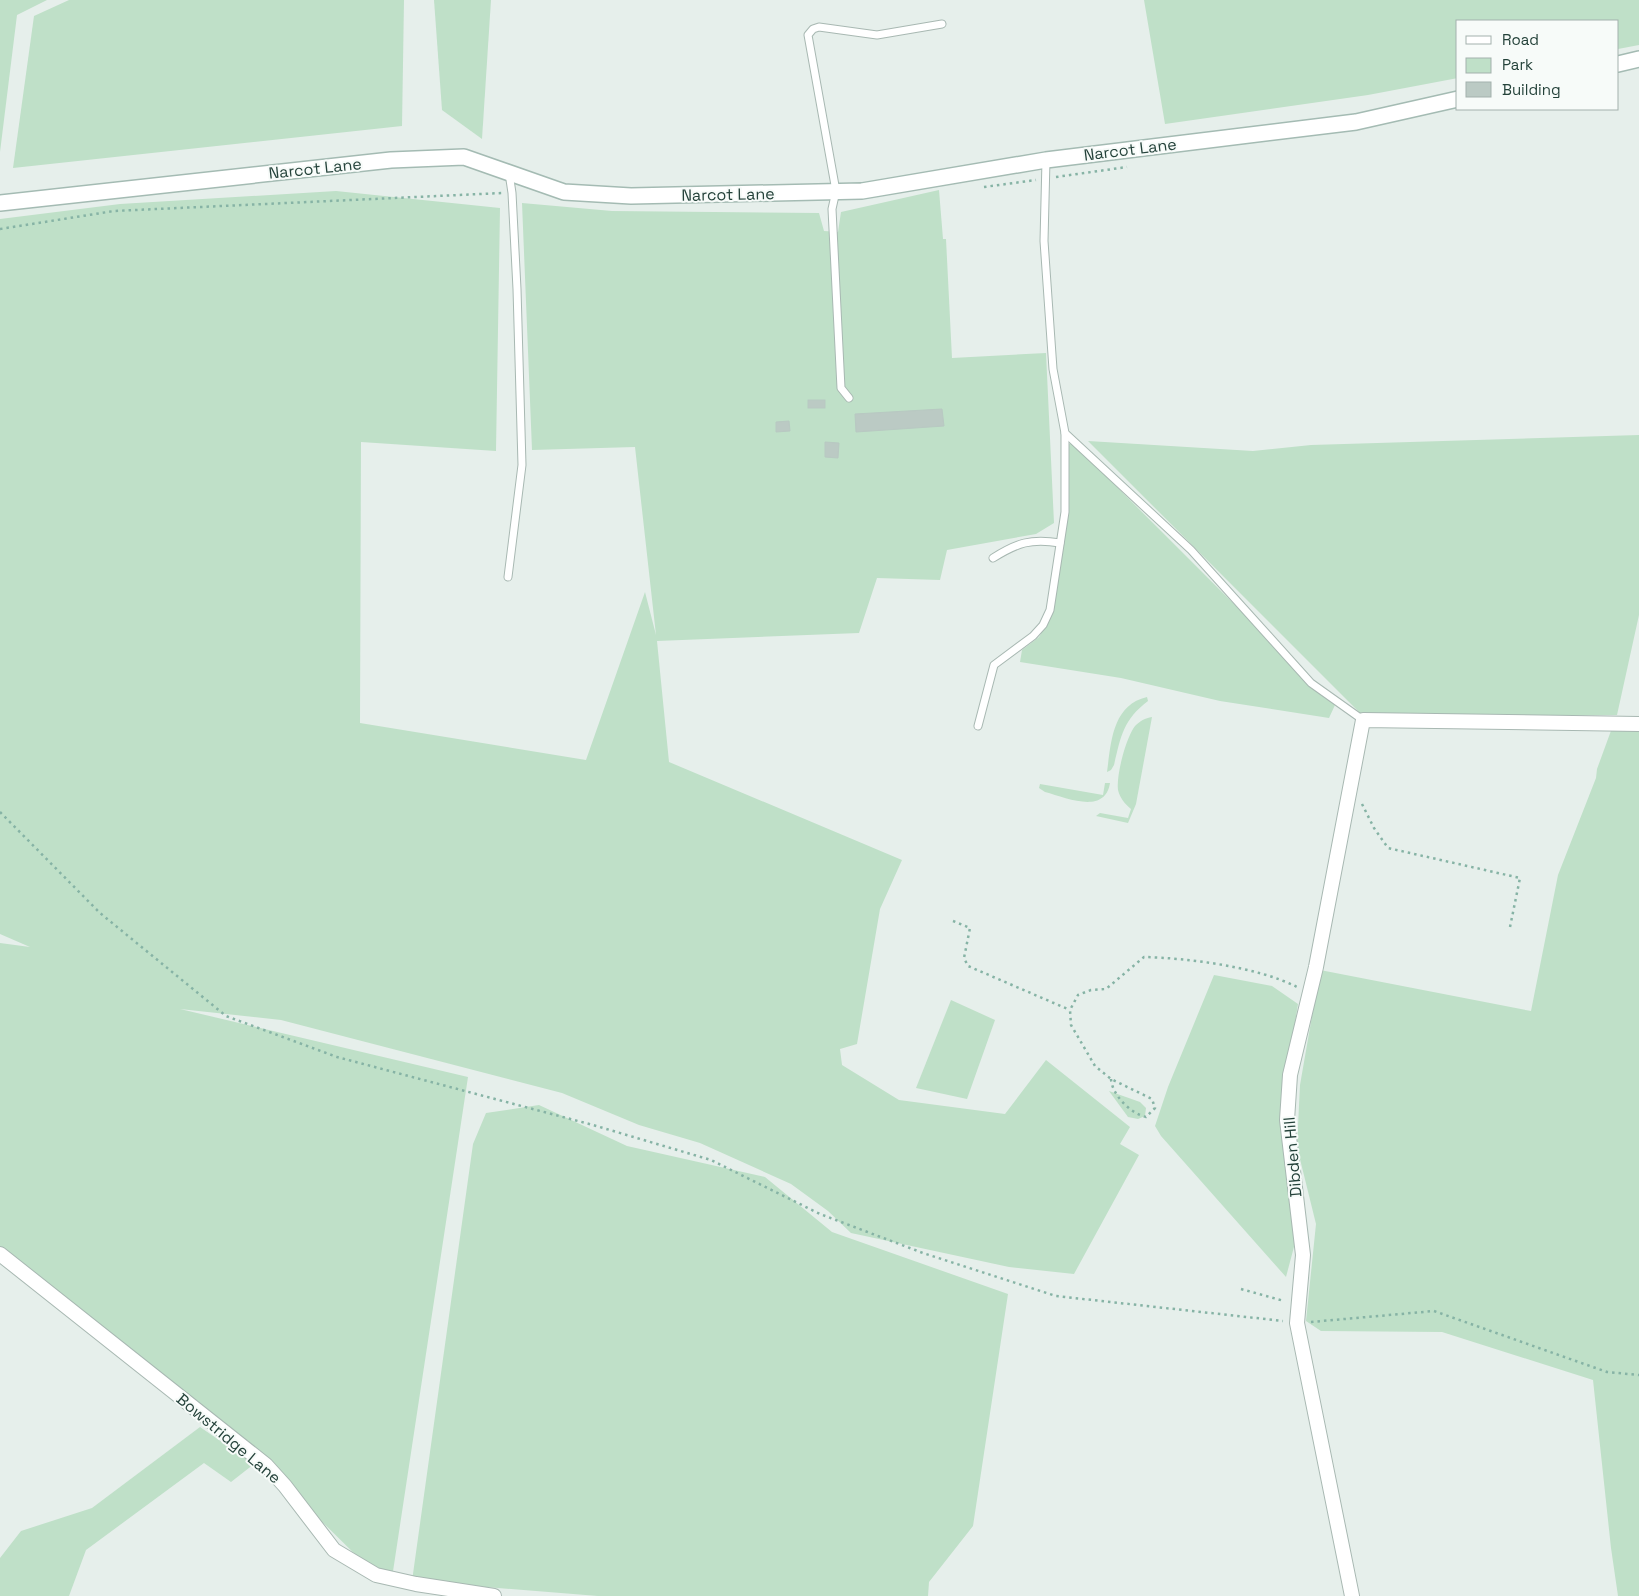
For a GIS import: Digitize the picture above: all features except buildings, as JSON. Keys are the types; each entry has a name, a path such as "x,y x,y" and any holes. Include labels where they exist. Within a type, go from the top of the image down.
{"street":[{"path":"1619,64 1639,59"},
{"name":"Narcot Lane","path":"0,203 391,160 464,157 564,192 631,196 862,191 1046,160 1356,122 1456,100"},
{"path":"1363,720 1639,724"},
{"name":"Dibden Hill","path":"1352,1596 1297,1323 1302,1255 1287,1120 1290,1075 1310,993 1363,720"},
{"name":"Bowstridge Lane","path":"0,1254 266,1465 286,1486 334,1550 376,1575 416,1584 494,1596"}],"lane":[{"path":"849,398 841,388 832,209 836,191 808,42 810,32 822,26 877,34 942,24"},
{"path":"978,726 994,665 1044,625 1050,610 1065,512 1065,433 1053,368 1044,242 1046,160"},
{"path":"508,577 522,465 517,289 512,193 509,173"},
{"path":"1065,433 1191,550 1311,683 1363,720"},
{"path":"993,558 1014,545 1040,540 1060,543"}],"path":[{"path":"1351,783 1374,828 1388,848 1520,878 1510,927"},
{"path":"0,812 100,913 226,1016 337,1057 593,1125 711,1160 820,1214 923,1253 1056,1296 1297,1323 1434,1311 1607,1372 1639,1375"},
{"path":"953,921 970,928 964,958 968,966 1070,1010"},
{"path":"1111,1079 1112,1088 1136,1115 1146,1117 1155,1108 1152,1099 1111,1079 1095,1066 1071,1025 1070,1010 1078,995 1091,990 1106,989 1144,957 1175,958 1250,972 1285,980 1310,993"},
{"path":"1241,1289 1297,1305"}],"green space":[{"path":"0,0 47,0 17,15 0,152"},
{"path":"69,0 404,0 402,126 13,168 34,16"},
{"path":"434,0 491,0 482,139 442,110"},
{"path":"1144,0 1639,0 1639,45 1619,49 1619,20 1456,20 1456,78 1368,95 1165,124"},
{"path":"939,190 943,239 946,239 952,358 1046,353 1054,523 1036,534 947,550 940,580 877,578 859,633 657,641 669,762 902,860 880,909 857,1044 840,1049 842,1065 899,1100 1005,1114 1046,1060 1130,1127 1120,1144 1139,1155 1074,1274 1009,1267 851,1233 828,1211 791,1184 700,1143 639,1125 562,1093 281,1020 180,1009 468,1077 392,1578 376,1575 286,1486 0,1254 0,943 30,947 0,934 0,219 120,204 336,191 500,208 496,451 361,442 360,723 586,760 645,592 656,635 635,447 532,450 522,203 612,211 819,213 824,231 838,232 841,212"},
{"path":"1639,435 1639,615 1617,715 1362,715 1088,441 1253,451 1311,445"},
{"path":"1068,444 1074,444 1335,705 1329,718 1220,701 1121,678 1020,662 1022,650 1039,637 1049,620 1064,542 1068,495"},
{"path":"1147,697 1148,701 1133,715 1124,729 1114,765 1107,772 1112,738 1120,717 1135,701"},
{"path":"1152,717 1136,804 1128,823 1096,816 1100,813 1128,818 1131,809 1123,801 1118,790 1120,766 1128,739 1135,726 1143,720"},
{"path":"1612,728 1639,729 1639,1596 1618,1596 1593,1380 1442,1332 1321,1331 1306,1321 1316,1224 1297,1147 1300,1085 1320,970 1531,1011 1558,875 1596,778 1597,769"},
{"path":"1105,783 1110,783 1107,793 1101,799 1084,802 1045,792 1039,788 1040,784 1103,795"},
{"path":"1214,975 1272,986 1298,1004 1285,1085 1295,1243 1286,1277 1161,1136 1155,1126 1168,1087"},
{"path":"951,1000 995,1020 967,1099 916,1088"},
{"path":"1109,1091 1140,1102 1146,1108 1145,1116 1138,1119 1128,1117"},
{"path":"539,1105 627,1146 765,1177 832,1232 1008,1294 973,1526 929,1582 928,1596 598,1596 412,1581 473,1144 486,1113"},
{"path":"200,1427 254,1464 231,1482 204,1463 86,1550 69,1596 0,1596 0,1558 21,1531 92,1508"}]}
